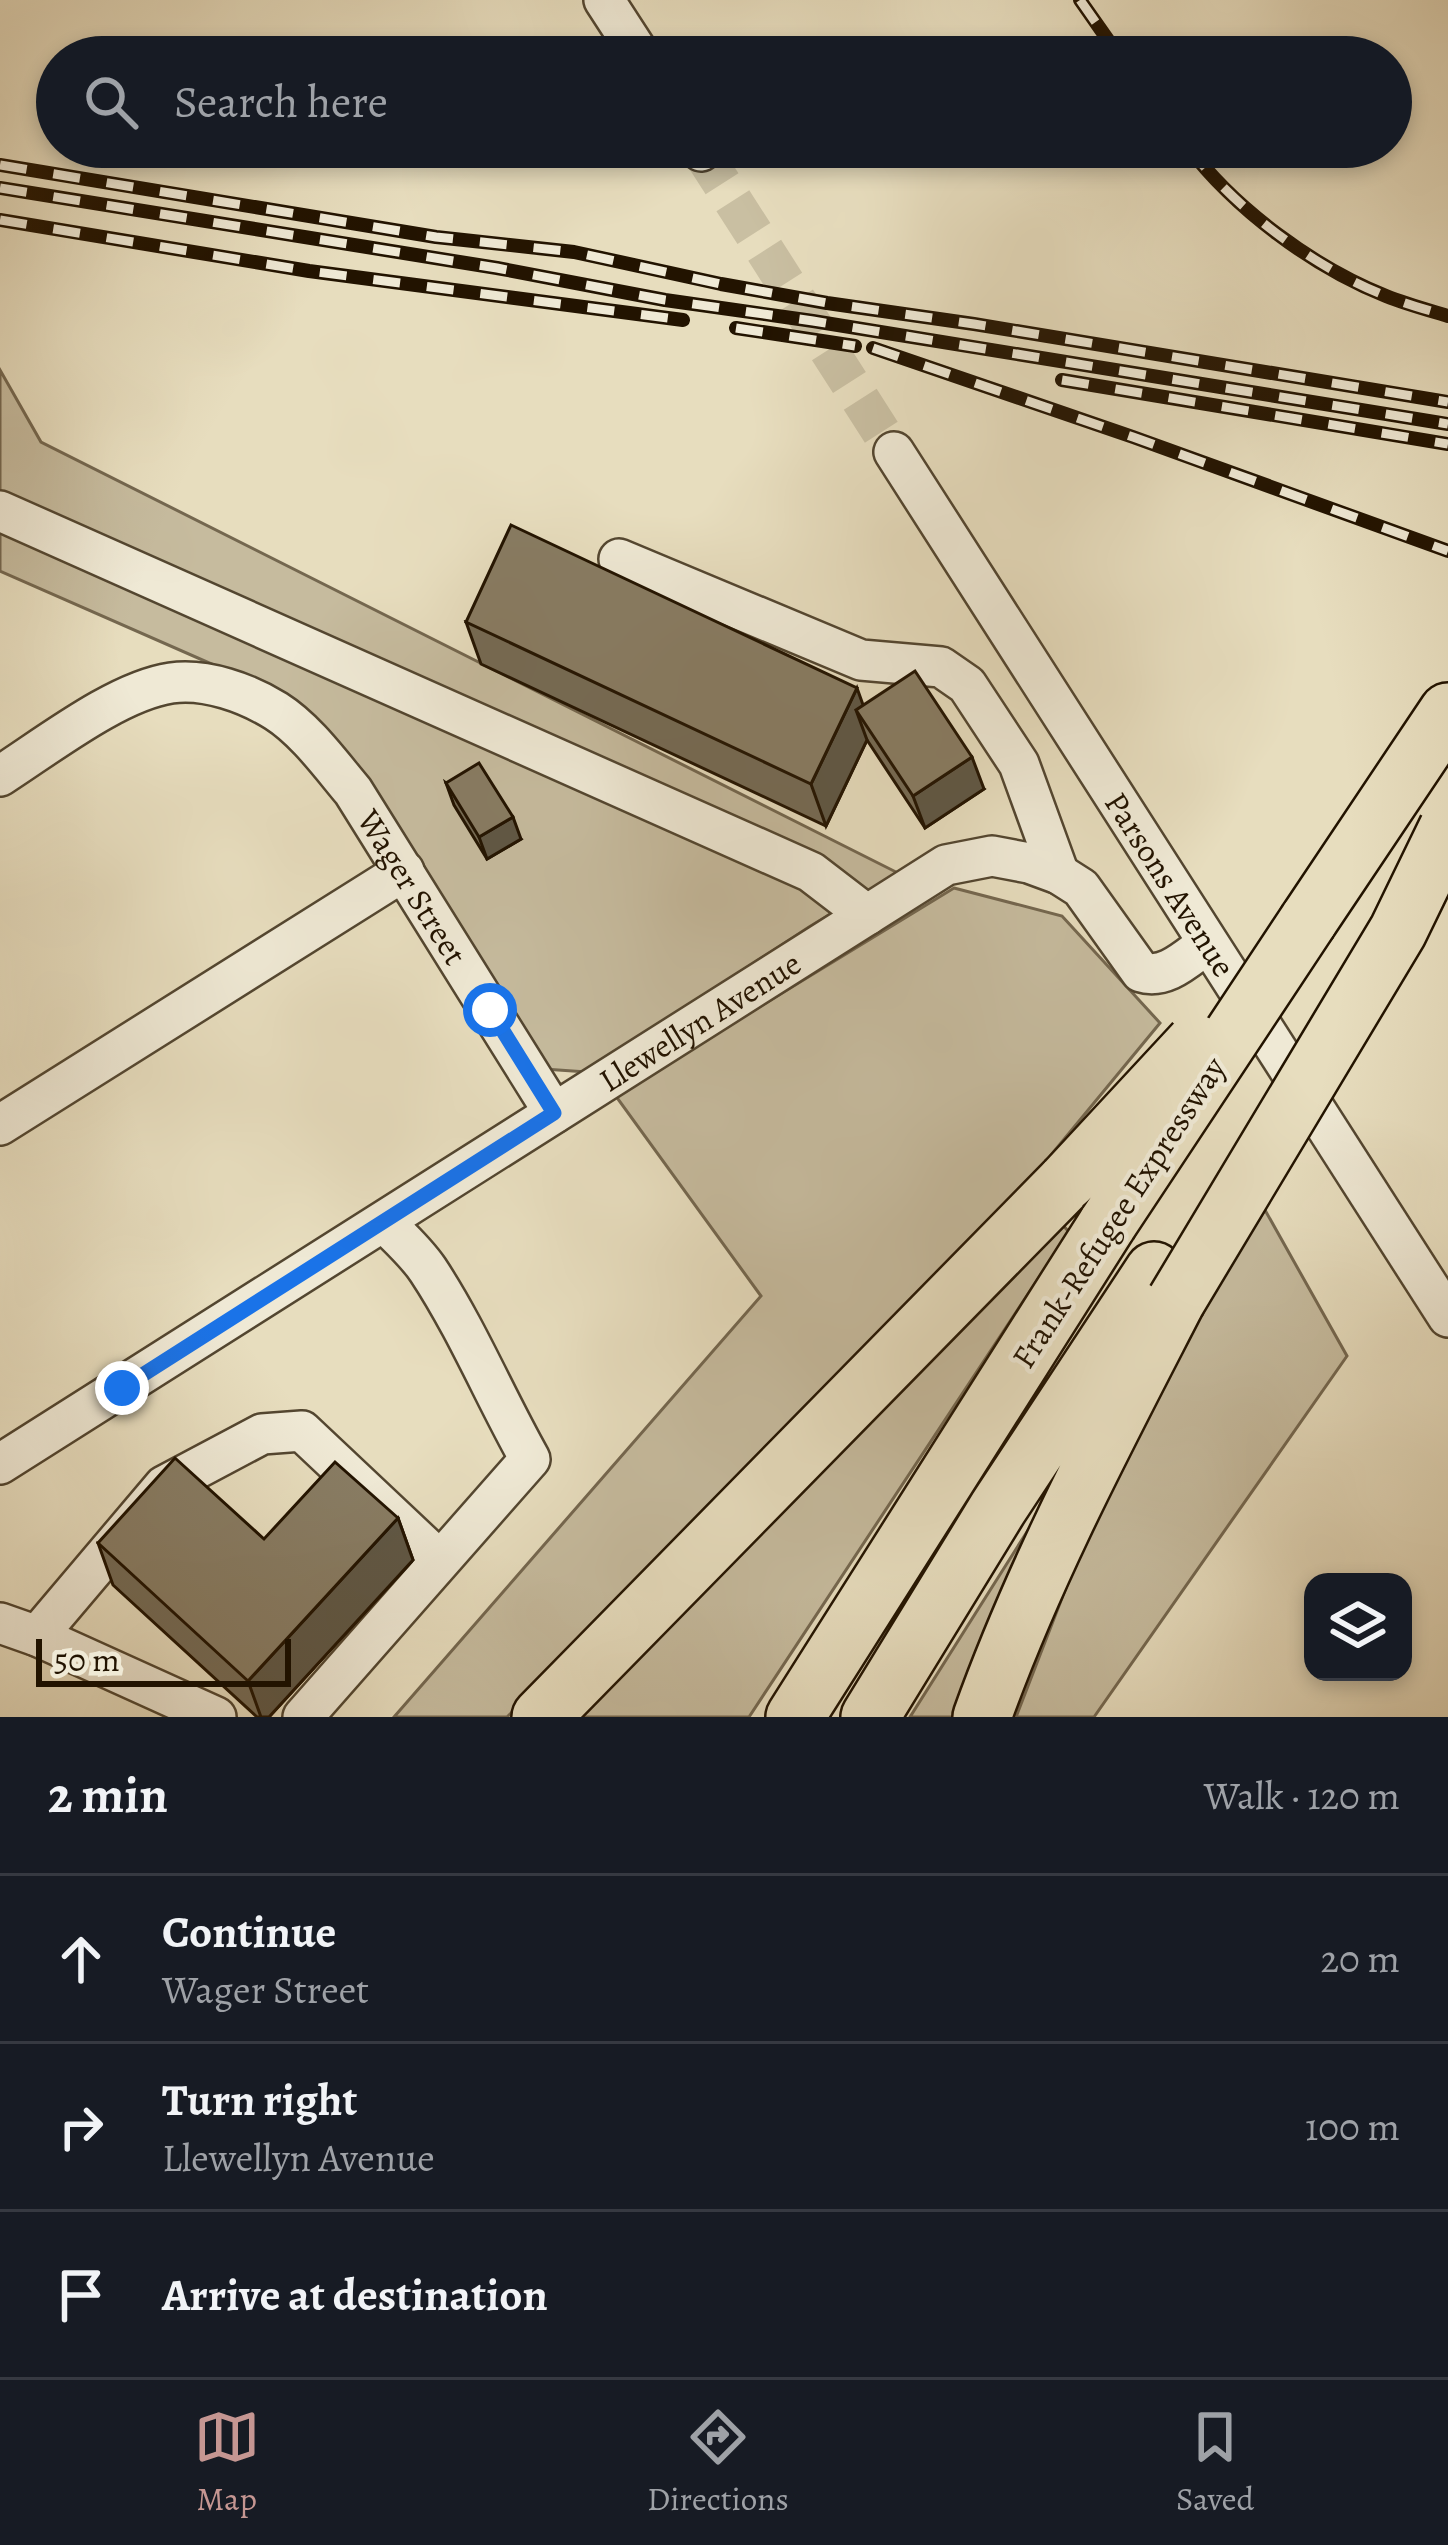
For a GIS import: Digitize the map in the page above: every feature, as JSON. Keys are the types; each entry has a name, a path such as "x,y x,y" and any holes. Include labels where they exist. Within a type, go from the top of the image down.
{"highway":[{"name":"Frank-Refugee Expressway","path":"795,1717 1108,1223 1448,712"},
{"name":"Frank-Refugee Expressway","path":"870,1717 998,1508 1165,1286 1356,953 1448,816"},
{"path":"982,1717 1006,1649 1165,1286 1398,931 1448,829"},
{"path":"541,1717 1067,1181 1308,921"}],"street":[{"path":"604,0 627,36"},
{"name":"Parsons Avenue","path":"894,452 1448,1317"},
{"path":"0,511 812,872 867,916"},
{"path":"619,559 861,660 941,667 968,685 1019,764 1059,874"},
{"name":"Wager Street","path":"0,776 110,706 172,682 206,683 279,712 353,791 554,1113"},
{"name":"Llewellyn Avenue","path":"0,1464 946,866 992,856 1059,874 1081,888 1141,972 1153,976 1207,944"},
{"path":"0,1125 404,872"},
{"path":"303,1717 530,1459 426,1265 384,1222"},
{"path":"216,1717 18,1630 164,1486 262,1434 302,1431 439,1560"}],"shaded area":[{"path":"0,370 41,442 898,873 587,1072 544,1069 289,698 0,571"},
{"path":"954,888 1062,916 1160,1023 966,1258 507,1717 394,1717 761,1296 615,1095"},
{"path":"1265,1210 1347,1356 1094,1717 1016,1717 1091,1523 1180,1343"},
{"path":"1059,1221 1069,1232 749,1717 579,1717"},
{"path":"1030,1527 1043,1536 968,1717 910,1717"}],"building":[{"path":"511,525 857,688 811,784 466,622"},
{"path":"915,671 972,757 913,796 856,710"},
{"path":"479,763 513,817 479,837 446,783"},
{"path":"175,1458 264,1539 335,1462 398,1518 248,1681 98,1543"}],"tunnel":[{"path":"712,168 894,452"}],"railway":[{"path":"1080,0 1105,36"},
{"path":"0,165 436,237 574,252 827,303 1448,402"},
{"path":"1205,168 1252,214 1331,269 1386,296 1448,316"},
{"path":"0,188 1448,424"},
{"path":"0,220 309,271 683,320"},
{"path":"736,328 855,346"},
{"path":"873,348 1448,551"},
{"path":"1062,380 1448,444"}],"route":[{"path":"122,1388 554,1113 490,1010"}]}
